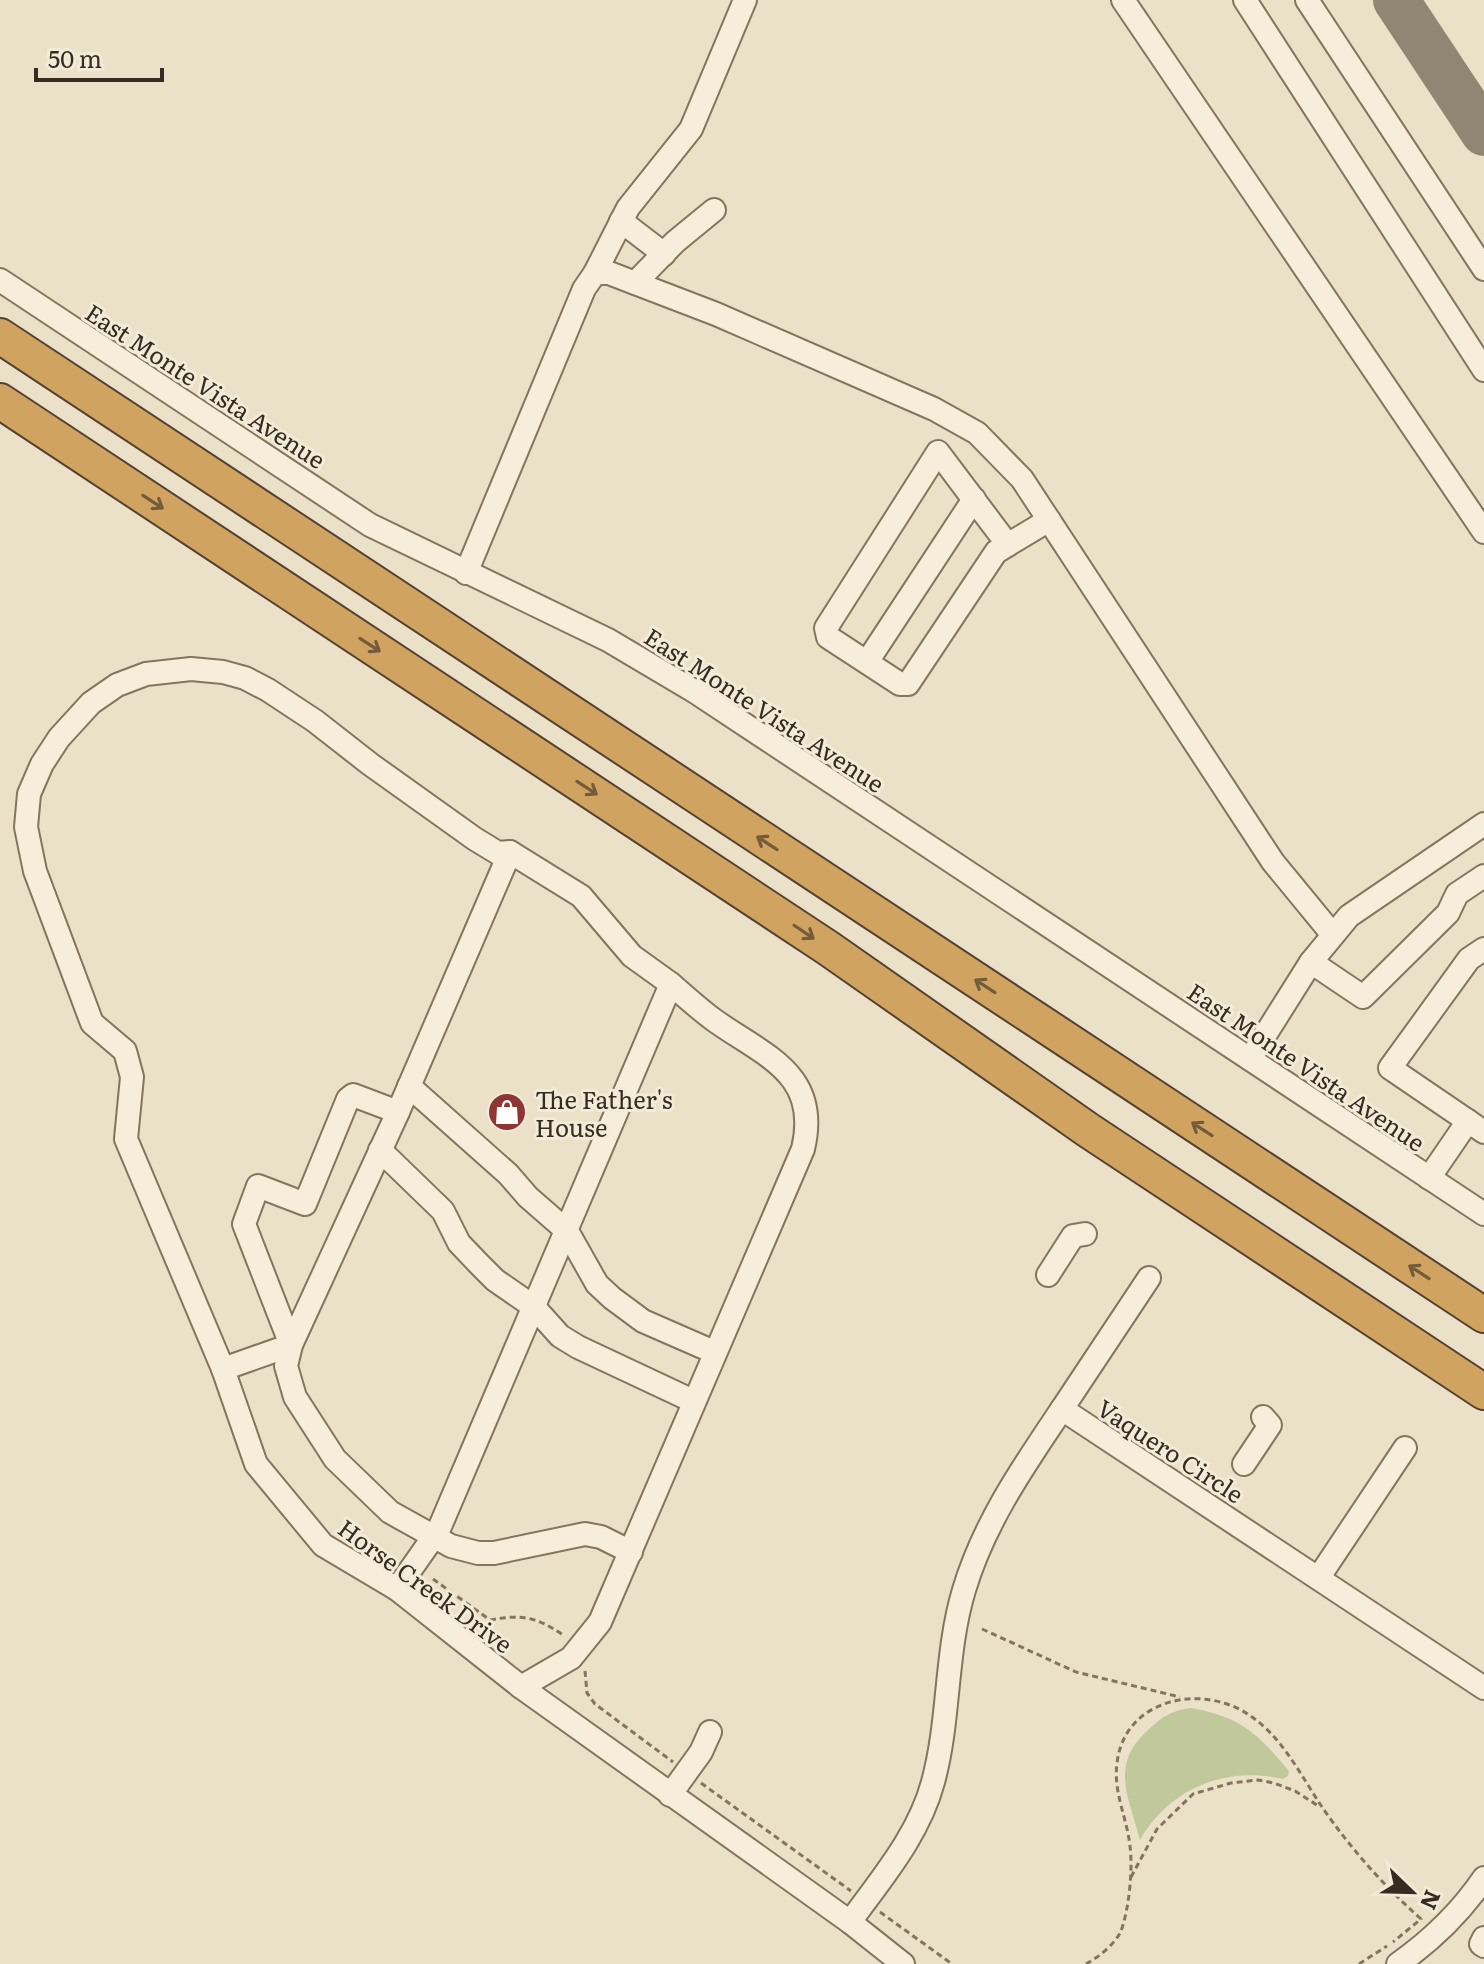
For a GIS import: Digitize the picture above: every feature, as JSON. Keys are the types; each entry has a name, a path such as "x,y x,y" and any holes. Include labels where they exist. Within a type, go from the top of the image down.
{"highway":[{"path":"0,336 1484,1315"},
{"path":"0,401 803,931 1088,1130 1484,1392"},
{"path":"0,419 88,459"}],"street":[{"path":"466,573 584,289 628,208 691,129 745,0"},
{"path":"1123,0 1484,532"},
{"path":"1245,0 1484,370"},
{"path":"1307,0 1484,269"},
{"path":"635,283 714,210"},
{"path":"621,221 664,254"},
{"path":"595,273 609,273 716,314 977,433 1022,479 1273,862 1333,935"},
{"name":"East Monte Vista Avenue","path":"0,280 370,525 608,640 694,691 1484,1214"},
{"path":"955,421 826,628 828,637 900,684 908,684 996,552 1049,520"},
{"path":"938,452 1008,545"},
{"path":"867,662 974,499"},
{"name":"Horse Creek Drive","path":"510,852 498,853 475,839 268,690 245,678 191,669 146,674 117,685 91,703 59,738 42,764 29,794 26,827 35,871 92,1023 125,1051 132,1077 126,1139 223,1369 256,1464 323,1545 397,1589 521,1687 850,1922 903,1964"},
{"path":"1250,1059 1311,962 1349,916 1484,824"},
{"path":"521,1687 571,1658 600,1622 631,1552 714,1352 803,1149 808,1131 805,1107 796,1082 780,1063 713,1019 632,956 581,896 510,852 398,1112 291,1345 286,1366 288,1380 295,1397 335,1459 390,1512 451,1546 478,1553 494,1553 585,1534 601,1537 631,1552"},
{"path":"1311,962 1363,997 1448,913 1457,894 1484,876"},
{"path":"1429,1178 1476,1126 1390,1068 1469,959 1484,949"},
{"path":"397,1589 435,1536 671,984"},
{"path":"409,1086 567,1231 597,1284 612,1298 643,1321 714,1352"},
{"path":"291,1345 244,1224 258,1186 305,1204 348,1099 353,1095 360,1096 398,1112"},
{"path":"380,1150 443,1211 459,1243 480,1265 495,1280 534,1307 560,1336 693,1401"},
{"path":"1048,1275 1073,1236 1085,1234"},
{"path":"1062,1409 1149,1278"},
{"path":"223,1369 291,1345"},
{"name":"Vaquero Circle","path":"850,1922 898,1857 932,1786 939,1759 963,1592 980,1543 1005,1495 1062,1409 1484,1688"},
{"path":"1244,1464 1270,1425 1263,1417"},
{"path":"1319,1577 1405,1448"},
{"path":"670,1795 701,1752 710,1732"},
{"path":"1398,1964 1422,1947 1456,1915 1484,1878"},
{"path":"1484,1938 1481,1944 1484,1946"}],"path":[{"path":"982,1629 1076,1672 1183,1698 1227,1703 1245,1712 1297,1764 1324,1809 1384,1886 1421,1919 1359,1964"},
{"path":"1086,1964 1099,1956 1120,1932 1131,1878 1130,1845 1117,1790 1116,1766 1120,1747 1145,1715 1164,1703 1183,1698"},
{"path":"1131,1878 1157,1829 1193,1794 1231,1783 1258,1780 1295,1791 1324,1809"}],"green space":[{"path":"1191,1708 1223,1716 1247,1729 1278,1758 1289,1771 1288,1776 1283,1779 1240,1776 1201,1785 1167,1807 1140,1840 1125,1782 1129,1756 1136,1743 1158,1721 1173,1712"}],"taxiway":[{"path":"1396,0 1484,133"}],"place":[{"name":"The Father's House","path":"507,1112"}]}
